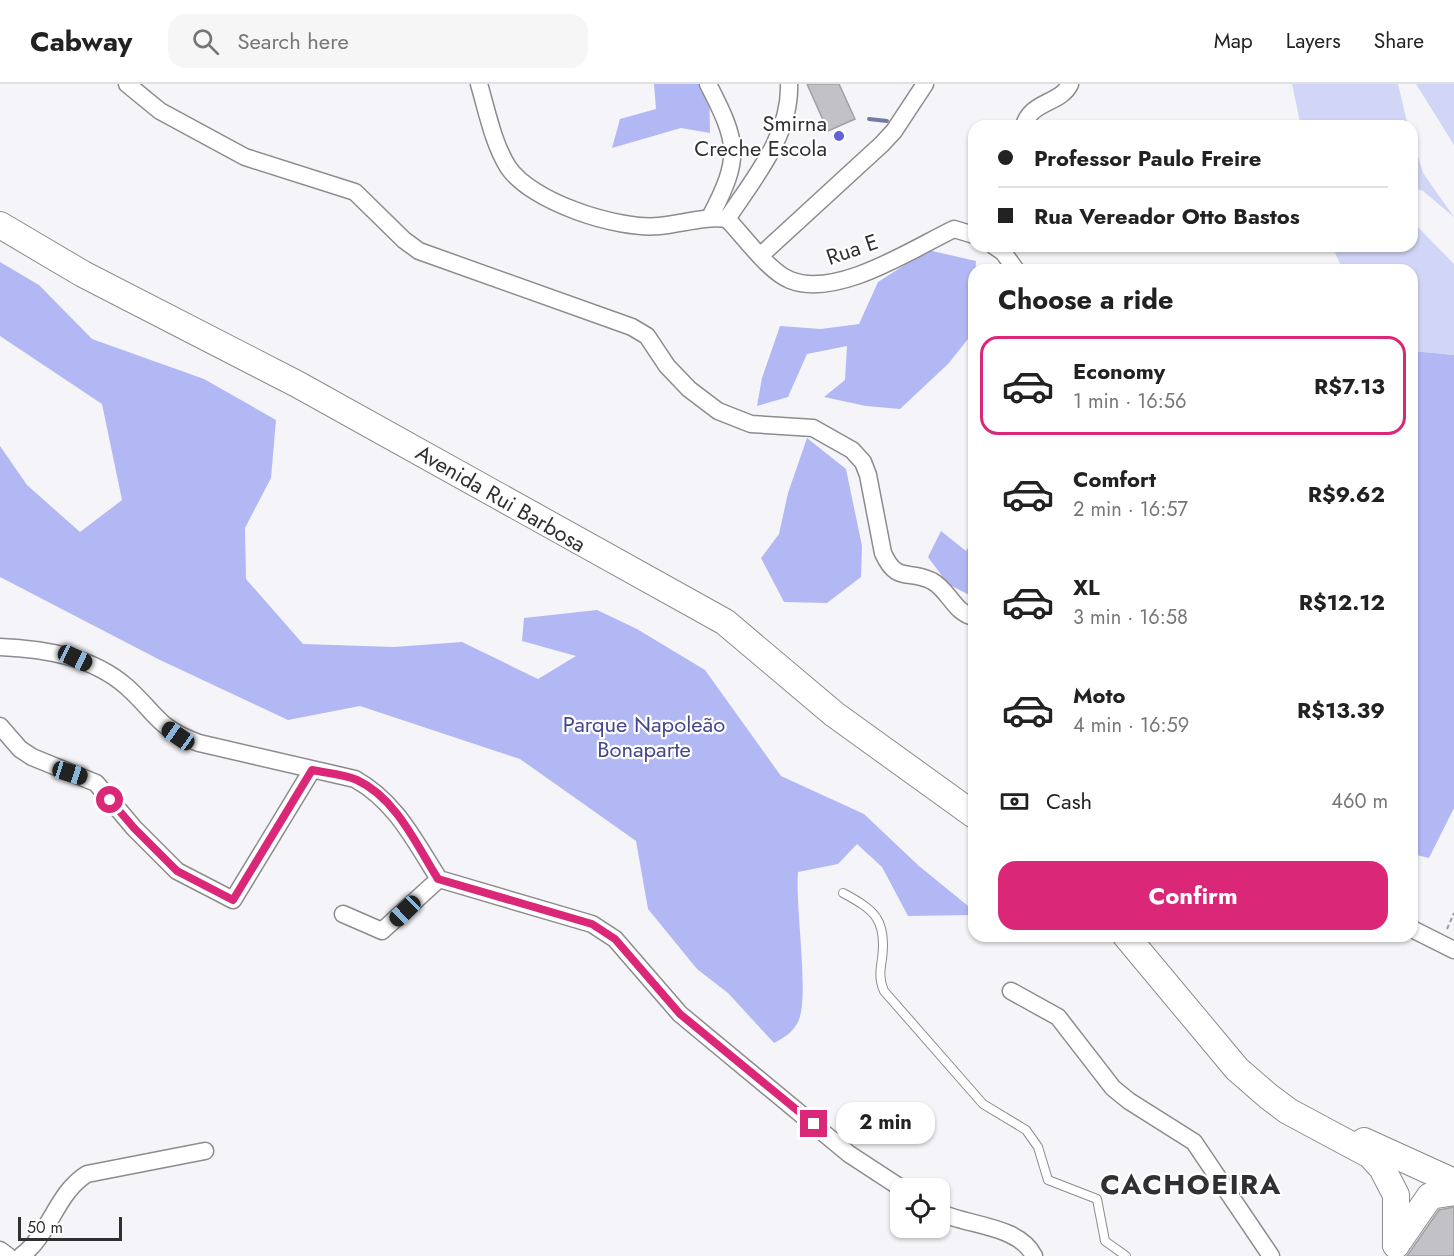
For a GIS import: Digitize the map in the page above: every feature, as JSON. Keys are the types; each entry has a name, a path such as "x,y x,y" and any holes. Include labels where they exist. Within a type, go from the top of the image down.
{"main road":[{"name":"Avenida Rui Barbosa","path":"0,211 717,600 916,758 968,795"},
{"name":"Avenida Rui Barbosa","path":"0,225 83,274 297,384 725,622 834,714 968,811"},
{"path":"1131,942 1237,1069 1288,1112 1370,1155 1396,1195 1398,1211 1393,1250"},
{"path":"1147,942 1246,1062 1296,1104 1378,1149 1454,1182"},
{"path":"1393,1250 1430,1196 1454,1192"}],"street":[{"path":"127,84 160,111 246,158 354,192 404,240 419,251 632,327 647,336 667,366 689,389 718,411 751,424 813,428 852,450 863,462 868,475 883,553 888,564 894,571 904,576 932,581 962,613 968,615"},
{"path":"479,84 506,164 518,178 534,190 591,216 627,225 657,226 710,217 727,219 779,137 789,96 789,84"},
{"path":"708,84 729,126 734,148 725,188 710,217"},
{"path":"761,255 882,144 894,131 926,84"},
{"path":"1027,120 1031,111 1064,93 1070,84"},
{"name":"Rua E","path":"727,219 770,266 790,280 813,284 837,281 868,272 954,229 968,233"},
{"path":"0,647 38,649 75,658 111,675 128,687 156,720 178,736 312,770 355,778 377,791 396,811 438,879 592,924 615,939 680,1014 849,1154 890,1181"},
{"path":"0,726 20,749 32,757 96,783 134,828 177,871 233,900 312,770"},
{"path":"343,914 382,931 438,879"},
{"path":"1418,932 1454,951"},
{"path":"1011,991 1058,1017 1113,1088 1129,1101 1194,1142 1271,1256"},
{"path":"21,1256 38,1241 73,1187 87,1174 205,1150"},
{"path":"950,1215 1012,1235 1030,1248 1034,1256"},
{"path":"0,1250 8,1256"}],"lane":[{"path":"843,893 869,907 882,929 884,942 880,974 884,991 983,1104 1026,1130 1038,1147 1048,1180 1097,1199 1105,1241 1126,1256"}],"shaded area":[{"path":"1292,84 1398,84 1407,120 1300,120"},
{"path":"1416,84 1454,84 1454,145"},
{"path":"1418,156 1423,173 1454,217 1418,189"},
{"path":"1418,227 1454,264 1454,355 1418,352 1418,264 1340,264 1335,252 1418,252"}],"green space":[{"path":"654,84 709,84 710,133 681,128 612,148 620,119 656,109"},
{"path":"928,250 976,261 976,264 968,264 968,339 948,364 900,409 866,406 824,397 845,380 847,346 807,354 788,397 757,406 762,378 780,326 821,329 859,324 878,282"},
{"name":"Parque Napoleão Bonaparte","path":"0,262 39,285 92,339 204,379 276,420 271,478 245,528 246,579 303,644 394,647 462,642 538,679 576,656 522,641 524,618 597,610 637,629 705,670 781,776 864,814 919,866 968,906 968,915 908,916 882,867 857,844 838,864 798,872 803,993 801,1010 794,1029 774,1043 728,993 697,969 648,909 636,841 520,759 360,706 288,720 160,660 0,577 0,446 27,485 80,532 122,500 102,404 0,336"},
{"path":"1418,352 1454,355 1454,808 1429,858 1418,855"},
{"path":"807,438 846,469 862,546 861,577 827,603 784,602 761,558 779,534 788,493"},
{"path":"941,531 966,551 968,548 968,594 948,584 928,557"}],"building":[{"path":"807,84 839,84 855,119 828,131"},
{"path":"1454,1207 1454,1256 1407,1256 1439,1210"}],"waterway":[{"path":"869,119 887,121"}],"place":[{"name":"Smirna Creche Escola","path":"839,136"}],"district":[{"name":"CACHOEIRA","path":"1191,1184"}],"route":[{"path":"110,800 177,871 233,900 312,770 355,778 377,791 396,811 438,879 592,924 615,939 680,1014 814,1124"}]}
